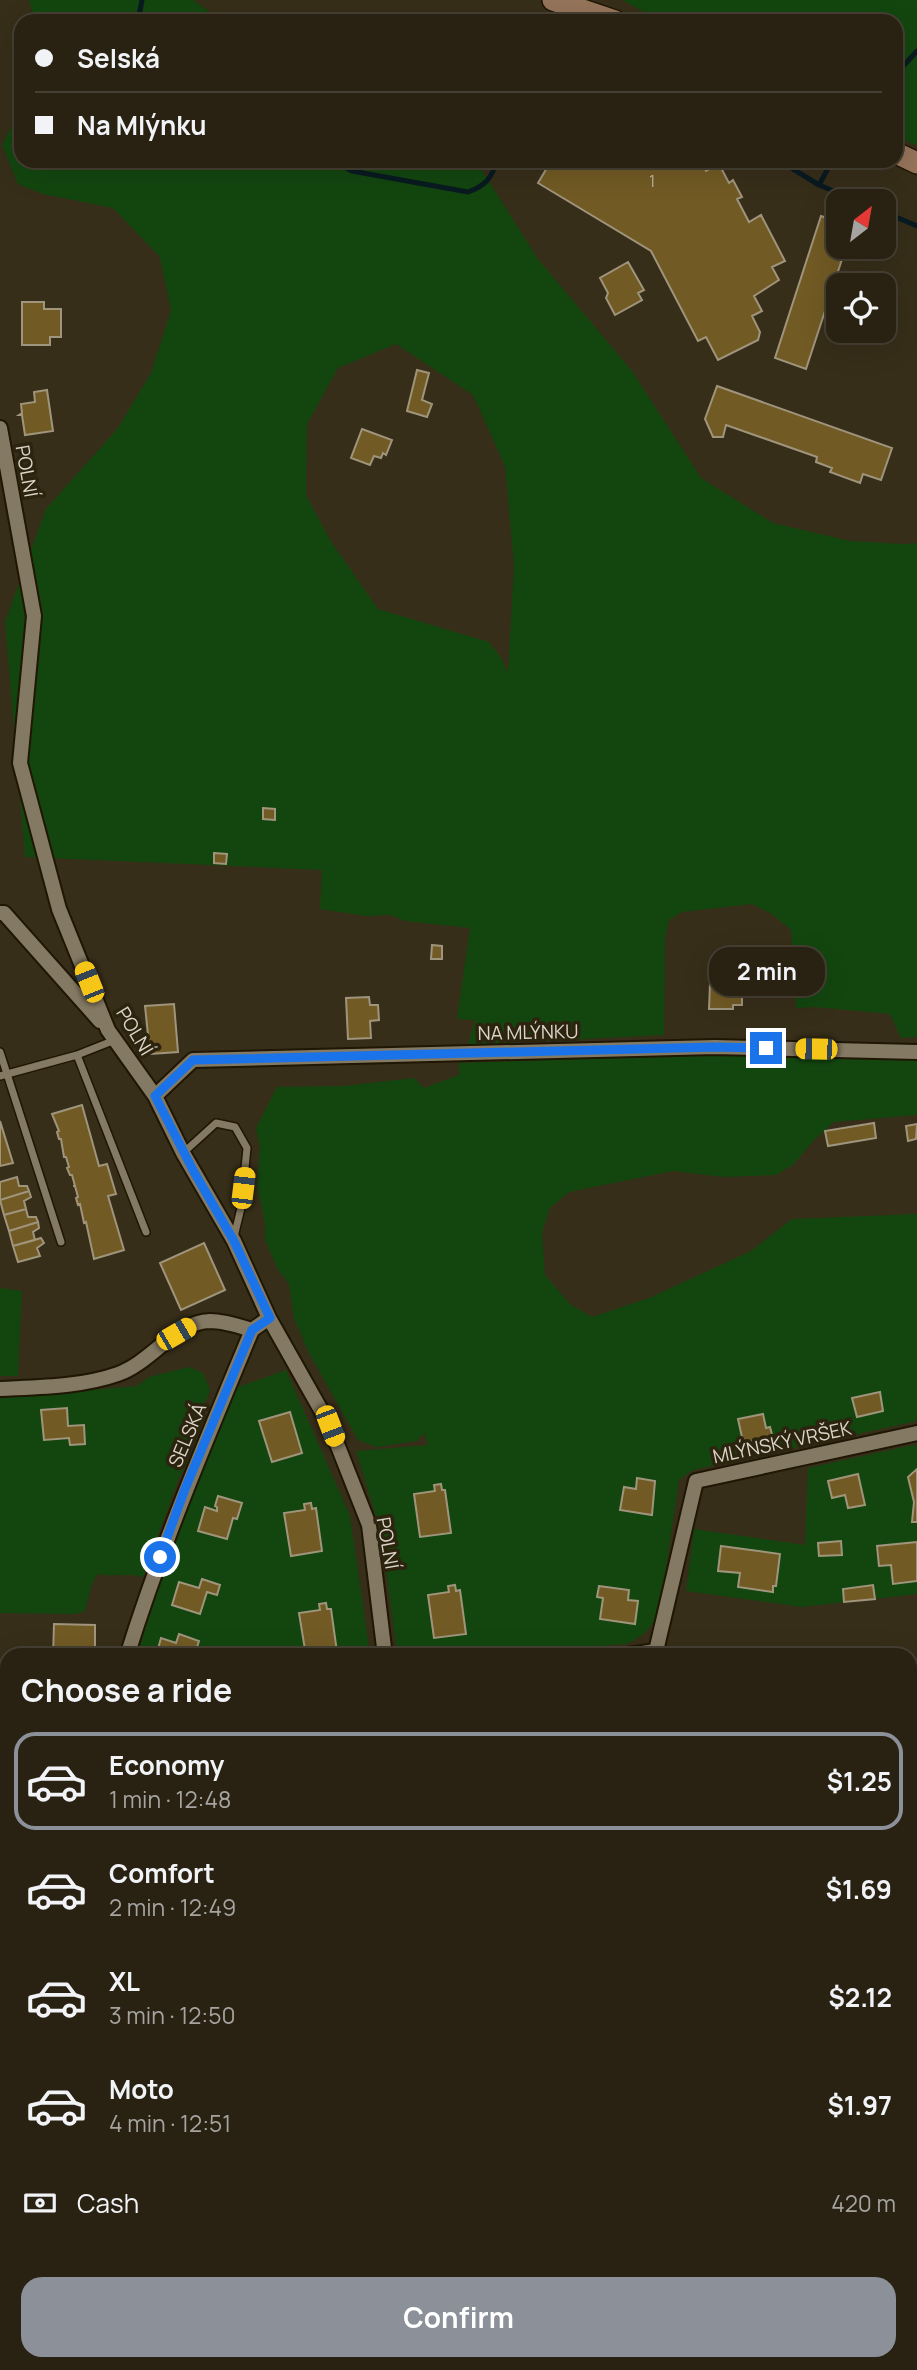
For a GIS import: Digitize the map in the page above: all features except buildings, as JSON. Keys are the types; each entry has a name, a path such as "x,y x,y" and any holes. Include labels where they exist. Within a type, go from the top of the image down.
{"street":[{"path":"553,0 594,14"},
{"name":"POLNÍ","path":"0,428 34,616 20,763 59,909 112,1035 155,1096 183,1153 234,1241 270,1318 330,1426 369,1525 384,1648"},
{"path":"0,914 4,913 112,1035"},
{"name":"NA MLÝNKU","path":"155,1096 193,1060 715,1047 917,1052"},
{"path":"0,1388 98,1380 121,1373 153,1354 192,1324 210,1321 252,1330 270,1318"},
{"name":"SELSKÁ","path":"129,1648 151,1579 185,1489 252,1330"},
{"name":"MLÝNSKÝ VRŠEK","path":"657,1648 696,1481 917,1433"}],"lane":[{"path":"3,1075 77,1055 112,1035"},
{"path":"0,1052 3,1075 61,1242"},
{"path":"77,1055 146,1232"},
{"path":"183,1153 216,1123 235,1128 247,1148 241,1208 234,1241"}],"green space":[{"path":"29,0 193,0 213,14 33,14"},
{"path":"622,0 917,0 917,146 903,139 903,14 648,14"},
{"path":"14,122 14,168 480,168 538,259 632,371 701,478 773,523 850,541 917,543 917,1037 901,1038 890,1014 815,1007 796,1008 791,930 772,914 752,904 682,912 669,920 665,937 664,1035 468,1045 475,1020 457,1019 470,928 405,921 391,915 366,916 320,909 322,870 25,857 5,622 46,509 118,428 151,373 171,311 160,257 113,208 43,194 18,184 2,145","holes":["396,344 473,395 505,466 514,565 508,673 502,659 489,642 378,609 330,540 306,495 307,424 338,368"]},
{"path":"725,1054 917,1058 917,1115 834,1122 793,1165 776,1175 723,1177 673,1171 569,1192 550,1208 542,1232 545,1275 571,1305 592,1317 649,1298 751,1251 792,1219 917,1214 917,1421 693,1470 679,1480 660,1608 648,1630 627,1644 576,1648 397,1648 381,1533 356,1451 428,1445 424,1433 417,1441 377,1447 358,1440 308,1351 294,1318 289,1284 277,1268 265,1240 265,1224 257,1184 260,1148 256,1128 277,1087 343,1086 414,1078 424,1088 459,1075 459,1063"},
{"path":"0,1288 22,1291 18,1376 0,1376"},
{"path":"189,1367 203,1373 210,1390 185,1455 188,1461 178,1480 143,1577 98,1574 84,1612 0,1613 0,1398 137,1386 149,1377"},
{"path":"286,1370 350,1516 369,1648 139,1648 182,1521 233,1389"},
{"path":"917,1446 917,1594 802,1607 686,1591 694,1529 805,1545 808,1468"}],"waterway":[{"path":"139,14 142,0"},
{"path":"903,66 917,51"},
{"path":"346,168 468,192 487,181 494,168"},
{"path":"791,168 829,189"},
{"path":"819,185 828,168"},
{"path":"896,217 917,226"}],"route":[{"path":"160,1557 185,1489 252,1330 270,1318 234,1241 194,1172 155,1096 193,1060 766,1048"}]}
